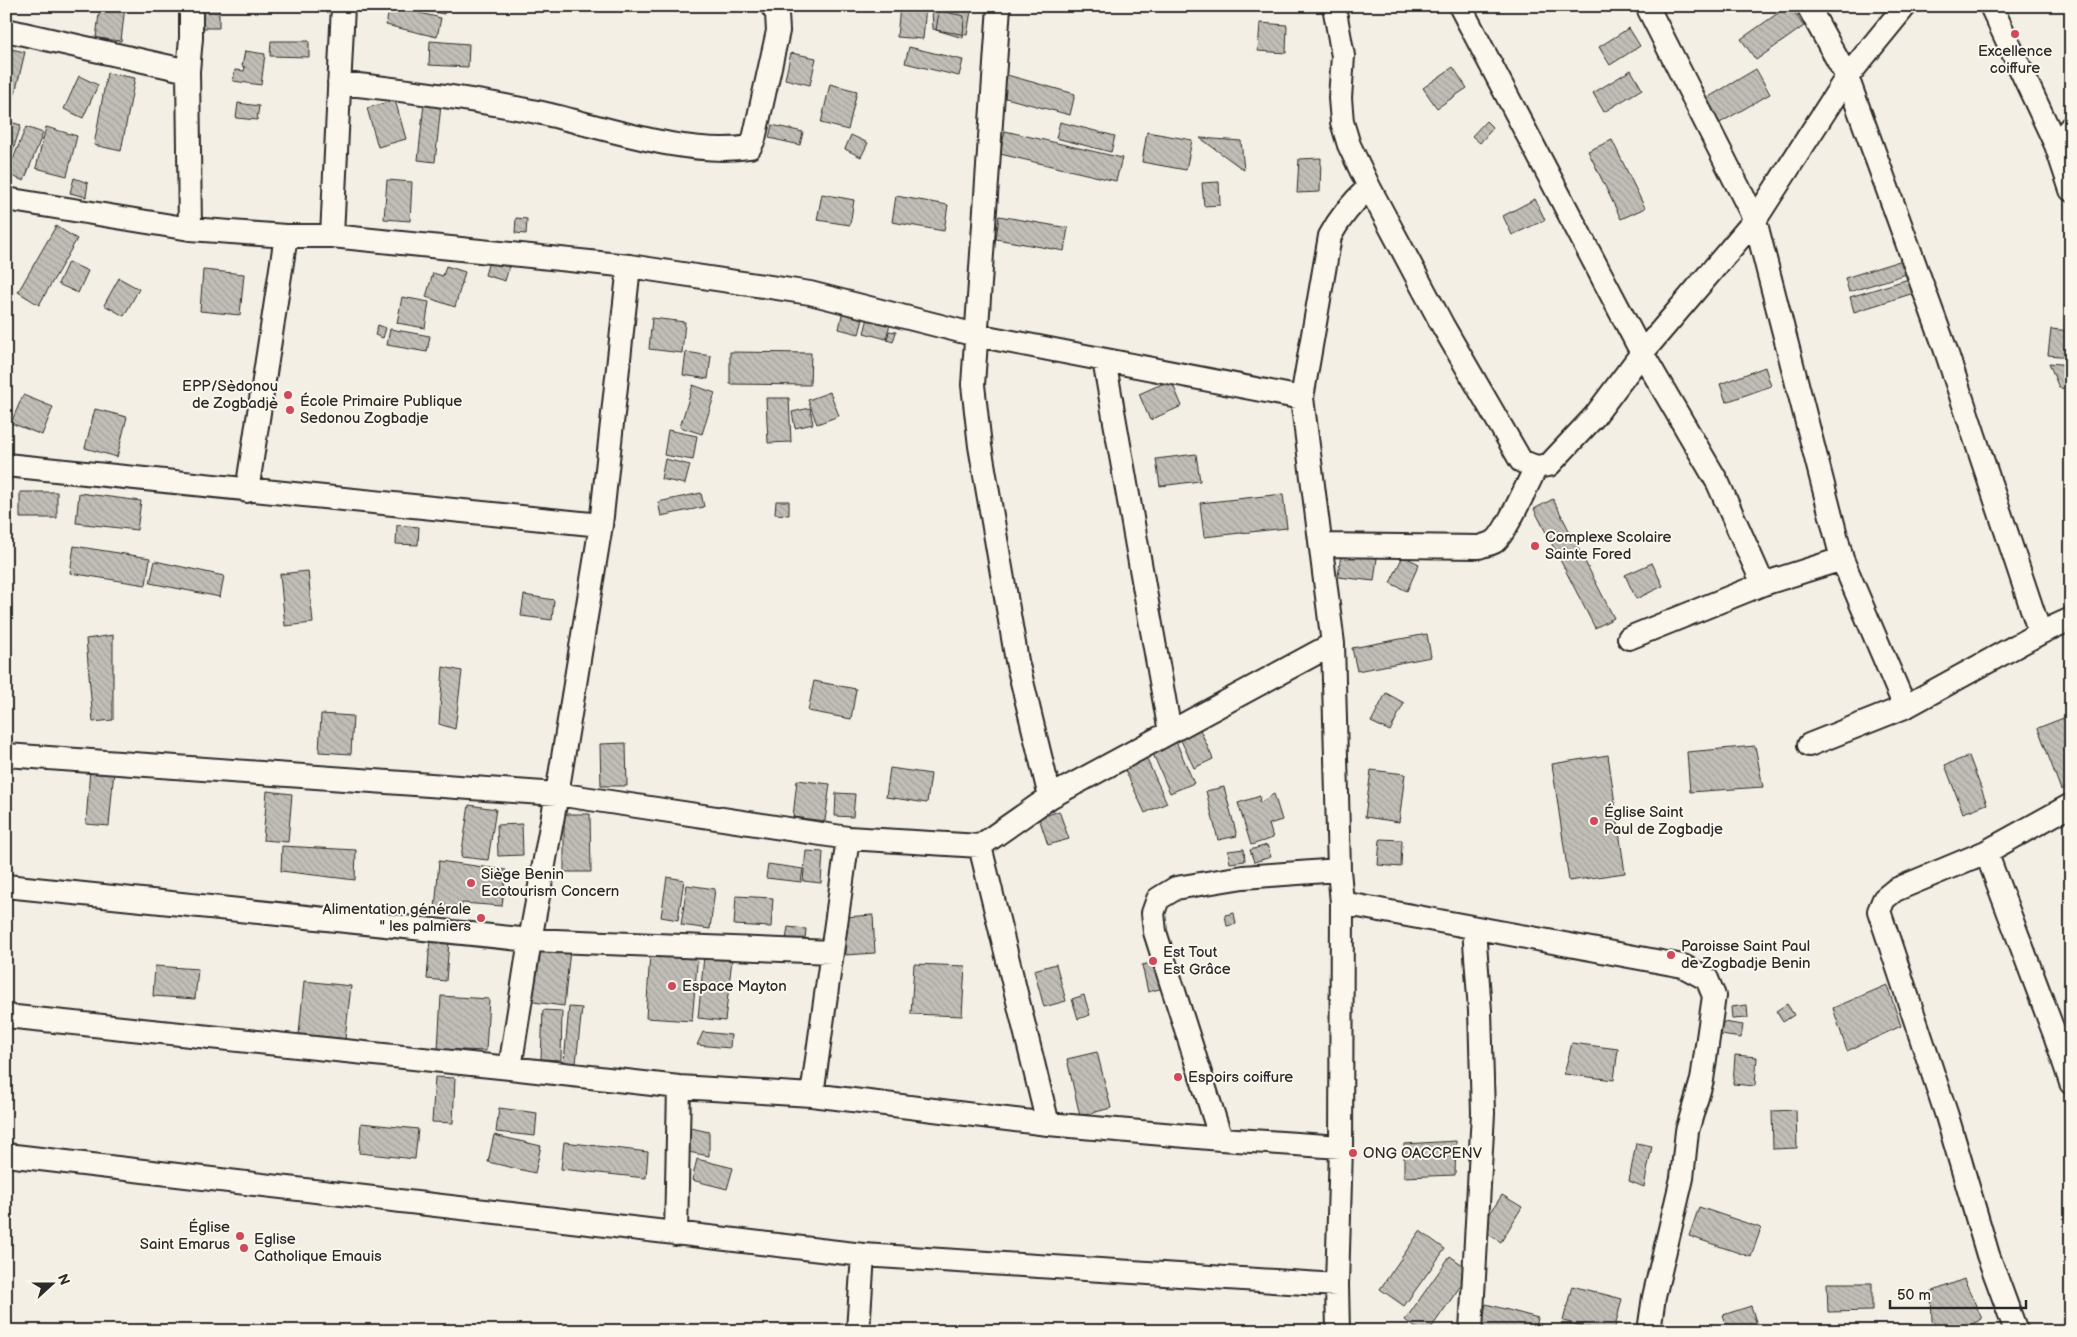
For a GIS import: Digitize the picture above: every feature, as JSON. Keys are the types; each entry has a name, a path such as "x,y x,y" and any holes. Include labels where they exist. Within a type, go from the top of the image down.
{"street":[{"path":"190,229 188,71 191,6"},
{"path":"332,236 343,6"},
{"path":"339,83 437,94 542,113 622,134 691,146 731,150 750,146 754,139 778,31 777,14 772,6"},
{"path":"999,6 973,385 980,446 1018,661 1050,797"},
{"path":"1334,6 1343,56 1340,98 1342,122 1350,145 1369,187 1443,326 1521,461 1536,467 1549,464 1594,417 1642,353 1755,220 1847,77 1905,6"},
{"path":"1460,6 1642,353 1718,484 1763,584"},
{"path":"1647,6 1755,220 1842,558 1905,707"},
{"path":"1808,6 1847,77 1946,348 2040,633"},
{"path":"1991,6 2056,145 2071,190"},
{"path":"6,30 188,71"},
{"path":"2056,145 2071,127"},
{"path":"1338,1331 1342,903 1339,870 1333,644 1302,398 1330,236 1343,214 1369,187"},
{"path":"6,199 190,229 286,236 332,236 629,266 810,292 976,336 1302,398"},
{"path":"247,491 286,236"},
{"path":"510,1068 601,525 629,266"},
{"path":"1104,360 1170,732"},
{"path":"6,465 247,491 601,525"},
{"path":"1321,545 1479,547 1494,542 1504,532 1508,520 1536,467"},
{"path":"1629,638 1763,584 1842,558"},
{"path":"1809,744 1905,707 2040,633 2071,619"},
{"path":"6,754 556,794 848,838 980,846 1050,797 1333,644"},
{"path":"2016,1331 1988,1255 1948,1116 1879,911 1884,899 1895,890 1986,852 2071,805"},
{"path":"812,1096 848,838"},
{"path":"980,846 1048,1124"},
{"path":"1986,852 2055,1035 2071,1083"},
{"path":"1221,1139 1155,932 1153,912 1158,899 1176,888 1243,877 1339,870"},
{"path":"6,886 530,940 832,952"},
{"path":"1342,903 1683,966 1706,979 1714,996 1702,1080 1687,1131 1682,1178 1654,1297 1648,1331"},
{"path":"1471,1331 1483,1113 1480,1011 1474,928"},
{"path":"6,1016 679,1087 812,1096 1048,1124 1340,1147"},
{"path":"676,1234 679,1087"},
{"path":"6,1155 863,1255 1337,1285"},
{"path":"858,1331 863,1255"}],"building":[{"path":"100,6 125,6 121,41 96,38"},
{"path":"390,6 441,18 437,37 386,25"},
{"path":"404,6 446,6 444,14"},
{"path":"900,6 926,6 923,39 897,37"},
{"path":"940,6 971,11 967,35 936,30"},
{"path":"1790,6 1804,26 1756,60 1741,39"},
{"path":"932,9 964,16 963,38 933,29"},
{"path":"202,10 219,10 219,28 202,28"},
{"path":"1260,23 1287,25 1286,53 1258,51"},
{"path":"1629,28 1640,46 1610,65 1599,47"},
{"path":"271,41 309,41 309,57 270,56"},
{"path":"430,41 469,44 468,67 429,65"},
{"path":"909,47 963,60 959,76 905,63"},
{"path":"6,48 25,52 14,98 6,97"},
{"path":"245,51 265,54 261,85 233,81 235,70 244,71 245,67 242,66"},
{"path":"791,53 816,58 810,85 785,79"},
{"path":"1453,67 1467,88 1437,108 1423,88"},
{"path":"1756,69 1770,94 1711,128 1697,104"},
{"path":"1631,70 1642,89 1604,112 1593,93"},
{"path":"107,73 135,78 121,151 94,145"},
{"path":"1007,75 1075,94 1070,115 1002,97"},
{"path":"79,76 98,85 83,118 64,109"},
{"path":"830,84 857,91 848,130 821,123"},
{"path":"395,100 406,139 378,147 367,108"},
{"path":"238,103 259,106 257,120 236,118"},
{"path":"424,103 441,105 435,162 418,160"},
{"path":"6,121 21,125 8,166 6,165"},
{"path":"1486,121 1493,128 1480,143 1472,136"},
{"path":"1060,122 1115,136 1111,152 1056,138"},
{"path":"772,125 803,132 800,145 769,138"},
{"path":"26,127 43,133 24,181 7,174"},
{"path":"46,127 77,136 67,176 36,168"},
{"path":"1005,131 1122,158 1116,181 1000,154"},
{"path":"1147,132 1192,140 1186,170 1142,162"},
{"path":"851,135 868,143 861,157 845,149"},
{"path":"1200,138 1241,141 1244,170"},
{"path":"1612,140 1645,208 1621,219 1588,151"},
{"path":"1321,158 1320,192 1297,193 1299,159"},
{"path":"74,178 88,183 86,197 70,193"},
{"path":"387,180 412,182 410,221 384,219"},
{"path":"1219,182 1220,205 1204,206 1202,183"},
{"path":"822,194 854,200 850,225 817,220"},
{"path":"896,196 948,205 944,231 892,222"},
{"path":"1535,199 1545,220 1512,235 1503,216"},
{"path":"999,216 1068,228 1064,251 996,239"},
{"path":"516,218 527,219 526,234 515,233"},
{"path":"56,226 77,239 39,305 18,292"},
{"path":"1909,258 1913,272 1849,292 1845,278"},
{"path":"489,261 509,267 505,281 485,275"},
{"path":"68,262 88,271 78,293 58,284"},
{"path":"446,266 465,272 455,307 426,297 433,273 443,276"},
{"path":"203,270 244,274 240,315 200,311"},
{"path":"119,278 139,289 124,316 104,305"},
{"path":"1912,278 1917,292 1854,312 1850,297"},
{"path":"402,297 429,302 425,328 397,323"},
{"path":"843,310 864,316 859,334 839,329"},
{"path":"652,318 685,322 682,353 649,349"},
{"path":"868,318 890,324 886,339 864,333"},
{"path":"378,325 386,328 383,338 375,335"},
{"path":"390,329 430,336 427,352 387,345"},
{"path":"2051,329 2071,331 2071,357 2048,355"},
{"path":"889,331 896,332 893,342 887,340"},
{"path":"686,352 711,356 708,379 683,375"},
{"path":"730,352 811,353 810,385 730,384"},
{"path":"2049,363 2071,365 2071,389 2059,388"},
{"path":"1765,367 1771,386 1726,402 1720,384"},
{"path":"1171,380 1182,406 1150,420 1139,394"},
{"path":"693,385 715,393 702,434 680,427"},
{"path":"830,392 839,416 817,424 808,400"},
{"path":"23,395 53,407 42,435 11,423"},
{"path":"766,398 789,398 791,442 768,443"},
{"path":"810,408 813,424 795,428 792,412"},
{"path":"95,409 127,417 117,457 85,448"},
{"path":"668,430 697,436 693,460 664,455"},
{"path":"1196,454 1200,481 1160,486 1156,459"},
{"path":"665,459 690,465 685,484 661,479"},
{"path":"20,492 57,492 57,518 20,518"},
{"path":"79,493 141,501 137,530 76,523"},
{"path":"701,493 704,507 661,516 658,502"},
{"path":"1283,494 1287,528 1204,537 1200,503"},
{"path":"1553,499 1614,618 1595,628 1534,509"},
{"path":"776,501 789,501 789,515 775,514"},
{"path":"397,525 419,527 418,545 396,544"},
{"path":"74,546 150,558 146,585 70,573"},
{"path":"1341,554 1377,558 1374,581 1338,577"},
{"path":"1403,556 1419,564 1407,591 1390,583"},
{"path":"155,561 224,576 220,597 150,583"},
{"path":"1652,563 1663,586 1636,599 1625,575"},
{"path":"308,571 313,623 285,626 280,574"},
{"path":"524,595 554,600 552,620 521,616"},
{"path":"1427,634 1431,657 1357,671 1352,648"},
{"path":"113,635 113,720 93,722 86,639"},
{"path":"443,667 462,671 455,729 439,724"},
{"path":"814,681 856,689 851,719 808,711"},
{"path":"1386,693 1404,703 1390,731 1371,722"},
{"path":"321,714 353,716 351,754 319,752"},
{"path":"2066,717 2071,728 2071,786 2061,790 2038,728"},
{"path":"1198,725 1213,759 1194,768 1178,734"},
{"path":"1174,737 1194,783 1170,793 1150,747"},
{"path":"626,743 627,786 601,786 600,744"},
{"path":"1755,746 1763,787 1690,792 1687,752"},
{"path":"1143,751 1167,803 1145,813 1121,761"},
{"path":"1608,755 1625,873 1569,881 1552,764"},
{"path":"1969,756 1987,804 1963,813 1945,765"},
{"path":"90,768 114,770 109,826 86,824"},
{"path":"890,768 931,774 927,803 886,797"},
{"path":"1371,770 1405,774 1399,822 1365,817"},
{"path":"797,780 830,784 825,821 793,817"},
{"path":"1224,787 1237,836 1218,840 1206,791"},
{"path":"267,791 292,794 288,842 263,840"},
{"path":"836,793 855,794 853,817 835,816"},
{"path":"1274,794 1282,820 1269,824 1273,838 1251,845 1238,803 1260,796 1259,803"},
{"path":"469,805 496,809 488,860 461,857"},
{"path":"1059,811 1069,839 1048,845 1039,818"},
{"path":"564,814 590,814 591,872 564,872"},
{"path":"522,824 523,855 498,856 497,825"},
{"path":"1380,839 1402,840 1401,867 1378,865"},
{"path":"1267,845 1271,857 1254,862 1250,850"},
{"path":"282,846 356,850 355,880 281,871"},
{"path":"1244,849 1245,861 1230,863 1228,851"},
{"path":"806,851 823,852 821,883 803,881"},
{"name":"Siège Benin Ecotourism Concern","path":"439,861 506,870 502,906 462,903 460,914 435,910"},
{"path":"768,864 803,869 801,882 766,878"},
{"path":"667,877 684,880 678,920 661,917"},
{"path":"687,885 715,889 710,929 681,925"},
{"path":"736,896 773,898 771,927 734,925"},
{"path":"1234,913 1236,924 1227,926 1225,915"},
{"path":"873,915 875,953 846,955 844,917"},
{"path":"788,927 806,929 804,949 785,946"},
{"path":"430,939 449,941 446,981 427,979"},
{"path":"531,945 570,950 564,1006 525,1001"},
{"name":"Espace Mayton","path":"650,952 698,953 692,1021 646,1018"},
{"path":"704,956 732,959 725,1021 698,1018"},
{"path":"1161,961 1167,987 1148,992 1142,965"},
{"path":"914,964 965,966 962,1016 911,1014"},
{"path":"1056,964 1066,1001 1044,1007 1034,970"},
{"path":"155,966 198,969 195,999 153,996"},
{"path":"304,981 351,986 345,1039 299,1034"},
{"path":"1887,985 1901,1026 1847,1051 1833,1008"},
{"path":"1084,995 1090,1015 1078,1019 1072,999"},
{"path":"441,996 489,999 486,1051 438,1049"},
{"path":"1787,1004 1794,1015 1783,1022 1776,1011"},
{"path":"1747,1005 1748,1018 1732,1019 1731,1007"},
{"path":"569,1007 582,1008 576,1063 564,1062"},
{"path":"543,1010 562,1011 561,1060 541,1059"},
{"path":"1723,1022 1743,1025 1741,1038 1721,1035"},
{"path":"2071,1022 2071,1049 2061,1026"},
{"path":"703,1032 731,1035 730,1048 697,1045"},
{"path":"1572,1043 1618,1049 1614,1080 1564,1074"},
{"path":"1097,1052 1111,1108 1080,1116 1067,1059"},
{"path":"1735,1055 1757,1057 1755,1086 1733,1084"},
{"path":"435,1077 455,1078 453,1123 432,1122"},
{"path":"499,1108 537,1113 535,1136 496,1132"},
{"path":"1796,1110 1797,1148 1773,1149 1772,1111"},
{"path":"361,1123 418,1129 415,1159 359,1153"},
{"path":"686,1127 709,1132 709,1156 683,1151"},
{"path":"494,1135 541,1146 535,1173 488,1162"},
{"path":"1456,1141 1455,1175 1404,1177 1404,1144"},
{"path":"564,1142 648,1152 646,1178 561,1169"},
{"path":"1636,1143 1652,1146 1644,1187 1629,1181"},
{"path":"697,1159 733,1168 727,1189 692,1180"},
{"path":"1502,1195 1522,1207 1501,1242 1478,1228 1486,1213 1489,1215"},
{"path":"1699,1207 1761,1228 1751,1257 1689,1236"},
{"path":"1420,1231 1445,1249 1404,1306 1380,1289"},
{"path":"1450,1256 1471,1271 1429,1331 1420,1331 1405,1320"},
{"path":"1964,1279 1982,1319 1959,1331 1942,1331 1932,1321 1931,1292"},
{"path":"1827,1283 1872,1283 1872,1311 1828,1312"},
{"path":"1572,1286 1622,1299 1614,1331 1601,1331 1563,1321"},
{"path":"1486,1304 1538,1318 1535,1331 1479,1331"},
{"path":"1751,1306 1759,1331 1729,1331 1723,1315"}],"place":[{"name":"Excellence coiffure","path":"2015,34"},
{"name":"EPP/Sèdonou de Zogbadjè","path":"288,395"},
{"name":"École Primaire Publique Sedonou Zogbadje","path":"290,410"},
{"name":"Complexe Scolaire Sainte Fored","path":"1535,546"},
{"name":"Église Saint Paul de Zogbadje","path":"1594,821"},
{"name":"Siège Benin Ecotourism Concern","path":"471,883"},
{"name":"Alimentation générale \" les palmiers","path":"481,918"},
{"name":"Paroisse Saint Paul de Zogbadje Benin","path":"1671,955"},
{"name":"Est Tout Est Grâce","path":"1153,961"},
{"name":"Espace Mayton","path":"672,986"},
{"name":"Espoirs coiffure","path":"1178,1077"},
{"name":"ONG OACCPENV","path":"1353,1153"},
{"name":"Église Saint Emarus","path":"240,1236"},
{"name":"Eglise Catholique Emauis","path":"244,1248"}]}
